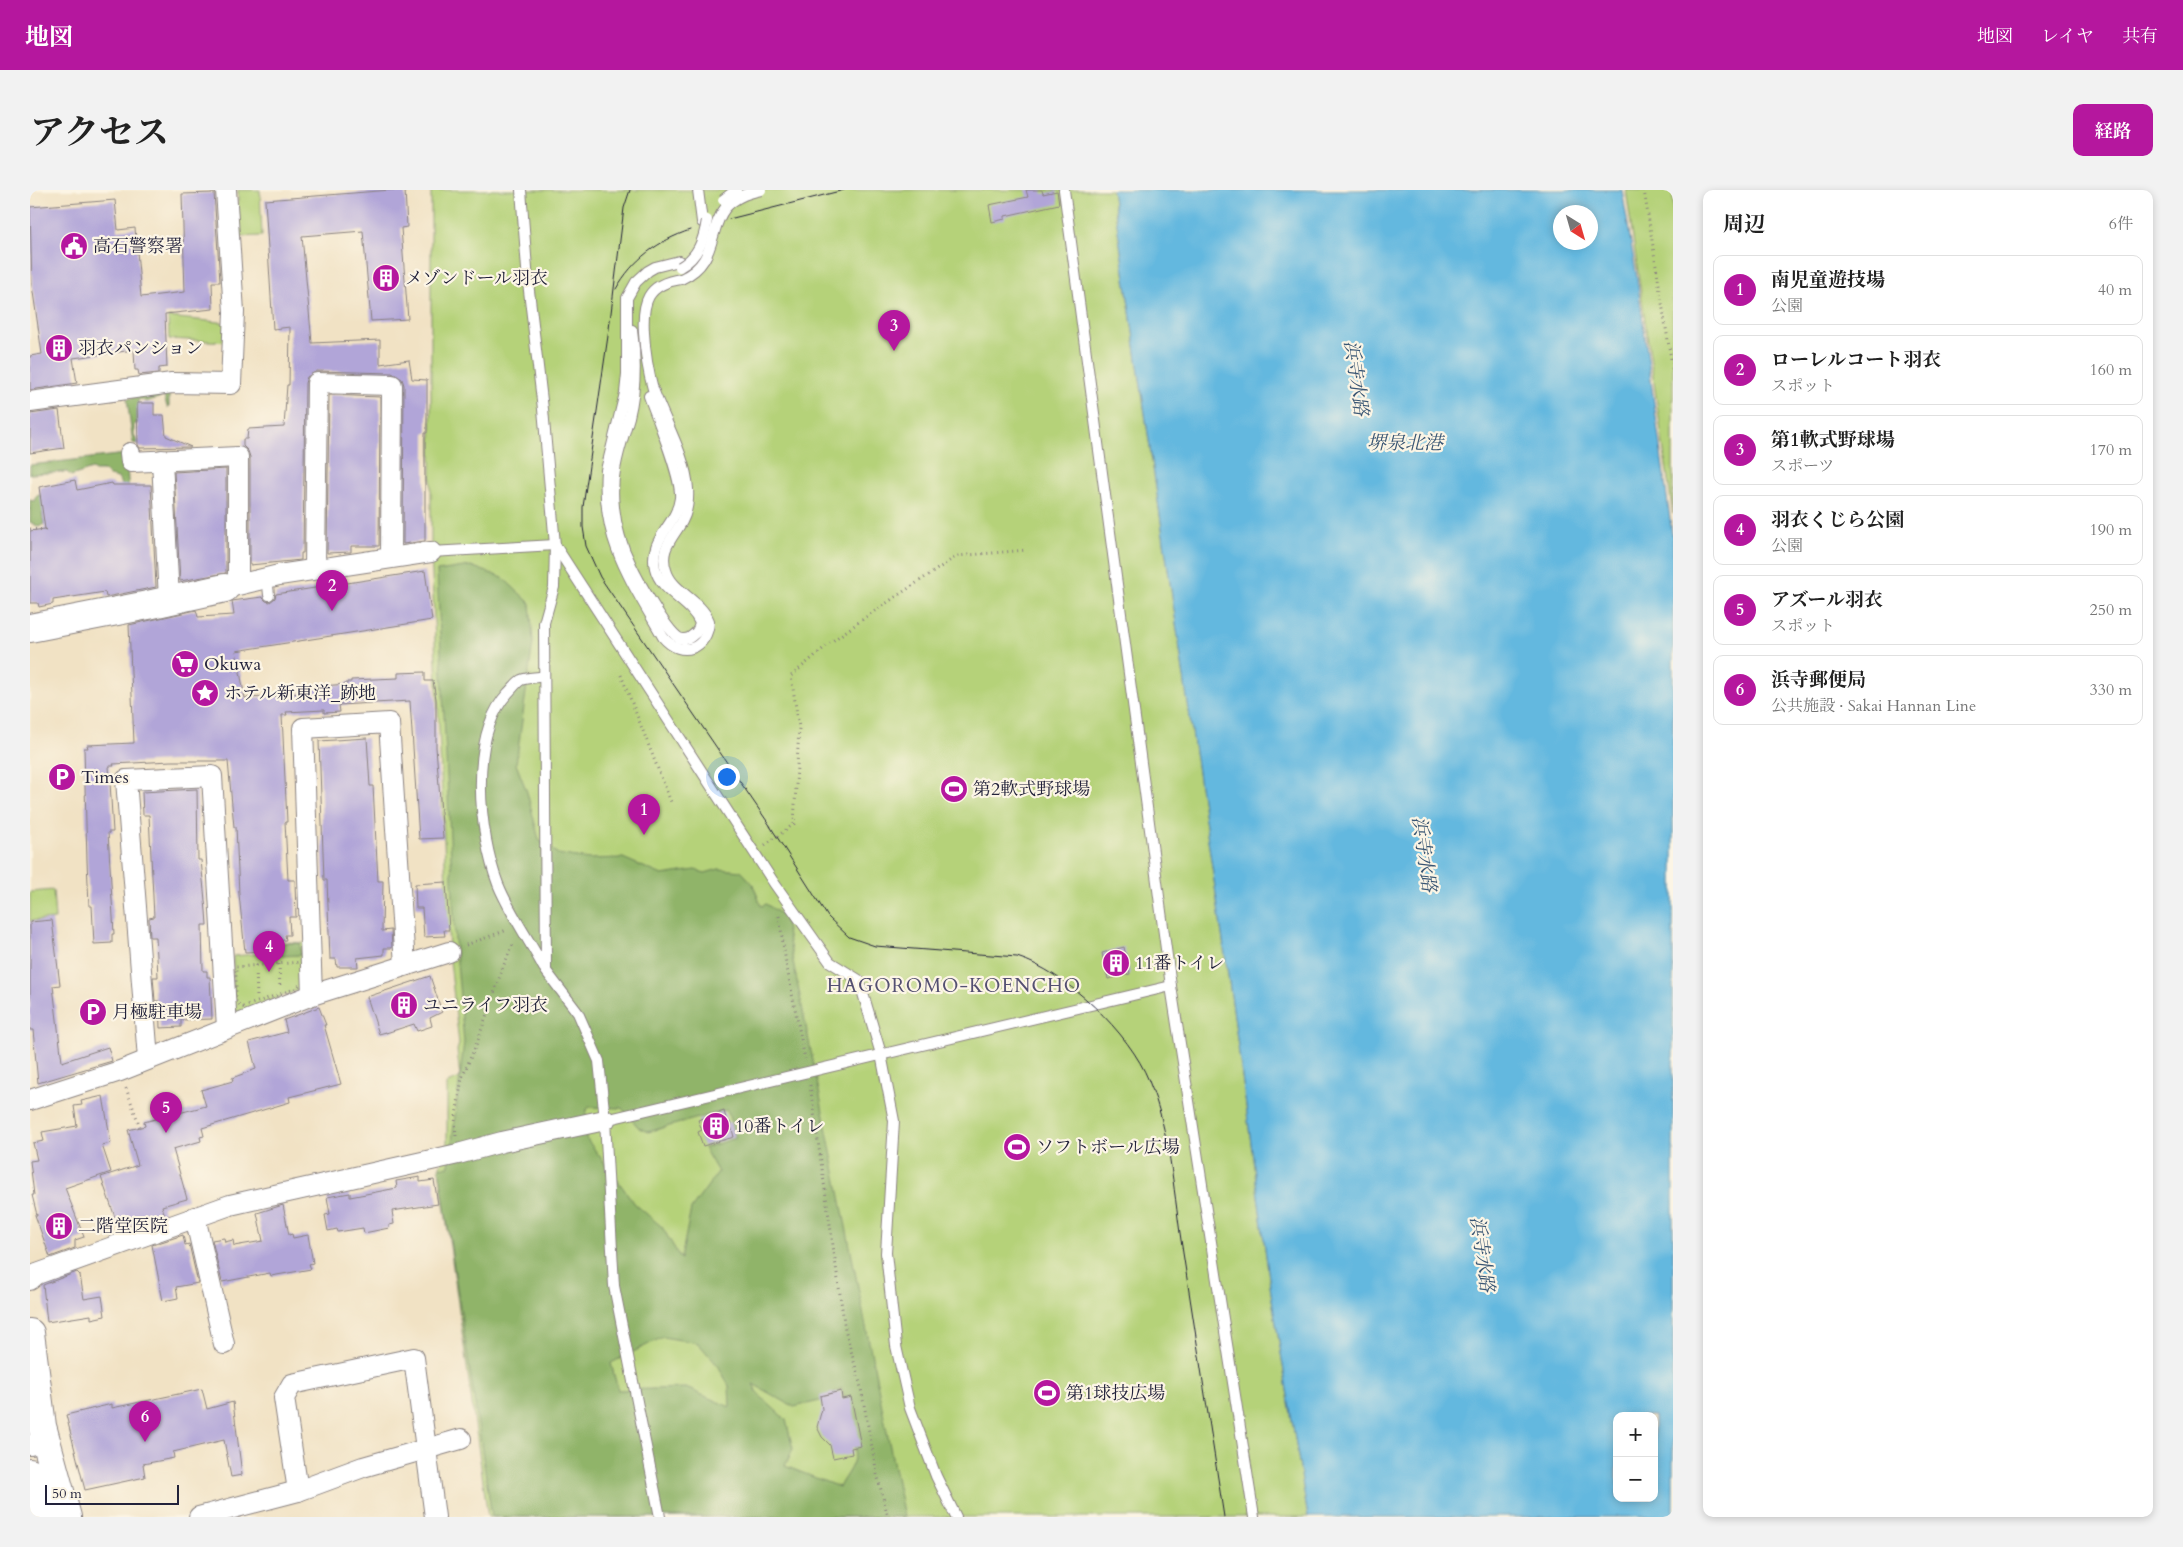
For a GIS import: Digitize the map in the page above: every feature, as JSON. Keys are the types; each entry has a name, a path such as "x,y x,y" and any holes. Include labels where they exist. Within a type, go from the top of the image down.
{"main road":[{"path":"30,628 231,586"},
{"path":"30,1333 42,1426 67,1517"},
{"path":"30,1473 42,1517"}],"street":[{"path":"30,402 172,383 231,384 234,312 226,190"},
{"path":"315,569 317,384 392,385 391,557"},
{"path":"130,453 131,462 238,457 231,586 268,586 315,569 432,552"},
{"path":"162,460 169,600"},
{"path":"312,995 303,728 389,723 404,964"},
{"path":"148,1059 126,780 212,776 227,1028"},
{"path":"30,1100 120,1070 312,995 404,964 449,952"},
{"path":"30,1280 37,1274 230,1205 605,1120"},
{"path":"195,1217 224,1344"},
{"path":"298,1491 284,1398 292,1384 414,1358 435,1517"},
{"path":"198,1517 298,1491 363,1467 461,1440"}],"lane":[{"path":"521,190 528,282 543,409 555,545 554,586 544,623 546,971"},
{"path":"698,190 705,221"},
{"path":"680,270 692,251 705,221 705,190"},
{"path":"736,190 722,201 714,211 708,241 694,265 680,270 654,289 647,300 643,312 645,350 653,387 687,476 688,489 685,514 666,547 664,555 665,567 671,580 701,607 709,621 706,635 701,643 691,648 681,649 671,645 663,637 625,571 609,526 605,481 625,393 627,374 627,298 636,282 655,267 680,270 696,270 712,244 718,218 725,207 738,197 761,190"},
{"path":"1064,190 1170,986 1254,1517"},
{"path":"432,552 555,545"},
{"path":"555,545 775,884 830,962 860,980 881,1054 894,1121 886,1253 896,1346 910,1408 936,1476 956,1517"},
{"path":"544,676 520,680 503,699 486,734 483,758 482,801 486,844 499,885 546,971 578,1012 599,1061 605,1120 614,1286 660,1517"},
{"path":"605,1120 1170,986"}],"path":[{"path":"1644,190 1673,372"},
{"path":"30,528 48,530"},
{"path":"755,853 794,824 798,727 791,676 831,642 957,556 1027,550"},
{"path":"619,669 671,802"},
{"path":"775,884 786,963 808,1072 845,1329 860,1383 877,1474 888,1517"},
{"path":"449,952 521,925"},
{"path":"458,1154 455,1122 462,1078 478,1040 502,967 521,925"},
{"path":"303,962 304,980 297,988 243,1007 236,1002 236,967 279,964 303,962"},
{"path":"279,964 281,994"},
{"path":"256,965 258,1002"},
{"path":"120,1070 140,1127"}],"green space":[{"path":"238,190 260,190 262,236 238,237"},
{"path":"431,190 1112,190 1233,1009 1271,1293 1308,1517 488,1517 439,1168 447,1151 447,1083 460,1078 457,1050 459,1044 449,952 431,552"},
{"path":"1626,190 1673,190 1673,514"},
{"path":"168,317 228,323 229,342 169,339"},
{"path":"169,390 169,407 167,407 164,396 146,402 141,399 138,400 137,424 134,424 134,435 138,444 133,443 127,399"},
{"path":"126,454 130,505 118,478 109,476 104,471 92,469 71,476 67,472 30,474 30,465"},
{"path":"40,495 49,512 42,514 44,524 39,527 30,522 30,500 34,501 36,496"},
{"path":"471,566 503,578 530,603 533,642 516,764 527,792 539,840 558,854 589,859 623,858 662,875 695,870 705,873 719,869 741,871 753,884 761,906 766,904 784,916 904,1517 492,1517 439,1168 449,1166 464,1042 455,940 437,571","holes":["589,1107 622,1108 639,1128 648,1132 727,1110 736,1138 704,1148 718,1172 691,1209 681,1259 662,1227 635,1204 586,1138 586,1111","663,1337 698,1343 719,1367 729,1386 730,1407 686,1388 618,1390 611,1363","753,1384 794,1407 824,1400 841,1388 850,1415 855,1453 850,1469 839,1487 785,1466 793,1449 786,1420 758,1394"]},
{"path":"53,890 55,919 30,921 30,892"},
{"path":"267,941 304,943 306,987 239,1013 233,1008 233,956 267,953"},
{"path":"285,943 300,943 301,955 282,956 278,951 279,946"}],"water":[{"name":"堺泉北港","path":"1112,190 1622,190 1637,278 1673,541 1673,1517 1308,1517 1271,1293 1233,1009"}],"building":[{"path":"405,190 407,227 401,228 408,319 371,321 363,231 302,236 312,343 380,340 380,364 409,360 412,379 427,380 425,541 403,544 404,385 402,379 392,373 317,371 307,377 305,383 303,553 301,553 301,560 250,565 250,457 248,451 243,446 243,439 247,439 248,429 284,427 287,385 289,385 290,327 273,329 265,200"},
{"path":"1026,190 1042,190 1043,194 1057,191 1059,204 1005,216 1005,219 992,222 989,205 1028,197"},
{"path":"214,193 220,282 212,282 213,309 165,314 167,367 159,368 159,373 139,375 138,370 135,370 134,350 73,358 77,383 30,390 30,356 42,354 32,285 30,207 115,200 118,230 135,228 141,297 185,292 182,194"},
{"path":"329,395 380,397 379,546 351,546 351,552 327,553"},
{"path":"137,403 154,403 154,415 164,415 166,436 191,447 140,448 138,445"},
{"path":"59,410 64,448 30,453 30,414"},
{"path":"226,469 226,573 180,581 174,472"},
{"path":"75,480 77,490 112,483 113,485 151,485 156,587 106,597 105,592 53,600 53,604 39,607 38,603 30,603 30,531 45,529 39,487"},
{"path":"425,571 432,620 236,651 245,698 287,696 287,693 302,694 302,689 309,689 309,687 347,684 351,680 398,678 398,673 425,672 425,681 433,681 436,699 436,747 443,838 419,839 410,701 339,705 340,712 324,713 324,710 286,712 287,715 282,715 287,822 285,822 288,880 295,880 296,917 289,917 290,935 285,935 286,940 265,941 266,951 245,952 239,894 236,827 234,827 228,761 113,764 114,766 109,766 113,832 108,832 114,934 112,934 112,943 94,944 92,906 89,906 84,748 88,748 87,745 134,743 129,625 196,610 198,617 234,615 232,601 262,597 270,602 275,598 276,594"},
{"path":"367,738 370,786 373,786 378,881 383,881 382,931 391,930 392,948 384,948 384,955 357,958 358,967 337,967 336,959 330,959 327,880 324,880 319,741"},
{"path":"197,789 198,860 201,860 207,925 202,925 203,971 207,971 207,977 210,977 212,1019 181,1020 181,1027 160,1028 159,1001 155,1001 153,977 158,977 156,937 150,937 149,918 154,917 149,815 143,815 142,792"},
{"path":"446,882 449,930 444,930 445,936 424,937 422,908 416,908 415,884"},
{"path":"52,920 60,985 53,986 62,1062 108,1047 112,1061 38,1083 33,1030 30,1030 30,922"},
{"name":"11番トイレ","path":"1124,947 1130,974 1108,979 1102,953"},
{"name":"ユニライフ羽衣","path":"430,976 442,1012 430,1018 432,1026 417,1031 414,1024 379,1034 367,997"},
{"path":"319,1007 326,1025 324,1025 341,1084 289,1097 290,1102 202,1128 204,1136 200,1137 201,1141 173,1149 187,1199 162,1206 165,1216 148,1222 147,1220 126,1227 123,1220 117,1223 101,1177 138,1165 128,1130 145,1126 144,1122 206,1106 201,1090 233,1081 232,1078 256,1069 249,1042 287,1032 284,1020"},
{"path":"103,1096 111,1143 102,1145 111,1172 65,1188 84,1237 75,1240 75,1248 50,1257 35,1215 37,1215 32,1195 34,1195 30,1161 37,1160 33,1143 44,1141 42,1132 77,1126 74,1106 82,1105 81,1101"},
{"name":"10番トイレ","path":"724,1111 727,1123 730,1122 734,1137 703,1146 698,1132 702,1130 698,1120"},
{"path":"420,1177 420,1182 434,1180 438,1204 392,1211 394,1224 389,1225 389,1228 364,1233 363,1228 338,1232 337,1229 328,1231 325,1215 330,1214 327,1197 350,1193 350,1197 397,1188 396,1181"},
{"path":"283,1205 289,1235 292,1234 293,1238 308,1235 313,1263 309,1264 311,1269 271,1276 270,1273 222,1282 212,1240 224,1238 225,1242 233,1240 234,1246 263,1241 257,1213"},
{"path":"183,1235 185,1245 189,1244 198,1283 176,1287 178,1298 163,1301 152,1245"},
{"path":"77,1272 80,1275 84,1299 102,1296 105,1316 91,1319 91,1315 47,1322 43,1285"},
{"path":"202,1389 207,1409 233,1402 242,1475 231,1477 224,1440 173,1452 174,1458 143,1464 145,1477 85,1490 66,1415 112,1404 112,1408"},
{"path":"841,1391 842,1399 851,1397 861,1446 851,1448 852,1454 833,1458 830,1445 822,1437 817,1427 822,1409 820,1396"}],"tram line":[{"path":"630,190 624,208 609,329 583,507 583,527 586,546 600,577 771,827"},
{"path":"729,219 844,190"},
{"path":"616,289 630,269 647,252 678,234 690,230"},
{"path":"770,826 828,917 849,937 875,946 1017,957 1056,976 1075,990 1112,1025 1127,1043 1149,1081 1162,1120 1166,1139 1224,1517"}],"place":[{"name":"高石警察署","path":"74,246"},
{"name":"メゾンドール羽衣","path":"386,278"},
{"name":"羽衣パンション","path":"59,348"},
{"name":"第1軟式野球場","path":"894,351"},
{"name":"ローレルコート羽衣","path":"332,611"},
{"name":"Okuwa","path":"185,664"},
{"name":"ホテル新東洋_跡地","path":"205,693"},
{"name":"Times","path":"62,777"},
{"name":"第2軟式野球場","path":"954,789"},
{"name":"南児童遊技場","path":"644,835"},
{"name":"11番トイレ","path":"1116,963"},
{"name":"羽衣くじら公園","path":"269,972"},
{"name":"ユニライフ羽衣","path":"404,1005"},
{"name":"月極駐車場","path":"93,1012"},
{"name":"10番トイレ","path":"716,1126"},
{"name":"アズール羽衣","path":"166,1133"},
{"name":"ソフトボール広場","path":"1017,1147"},
{"name":"二階堂医院","path":"59,1226"},
{"name":"第1球技広場","path":"1047,1393"},
{"name":"浜寺郵便局","path":"145,1442"}],"district":[{"name":"HAGOROMO-KOENCHO","path":"954,986"}],"water label":[{"name":"浜寺水路","path":"1356,378"},
{"name":"浜寺水路","path":"1424,854"},
{"name":"浜寺水路","path":"1482,1254"}]}
